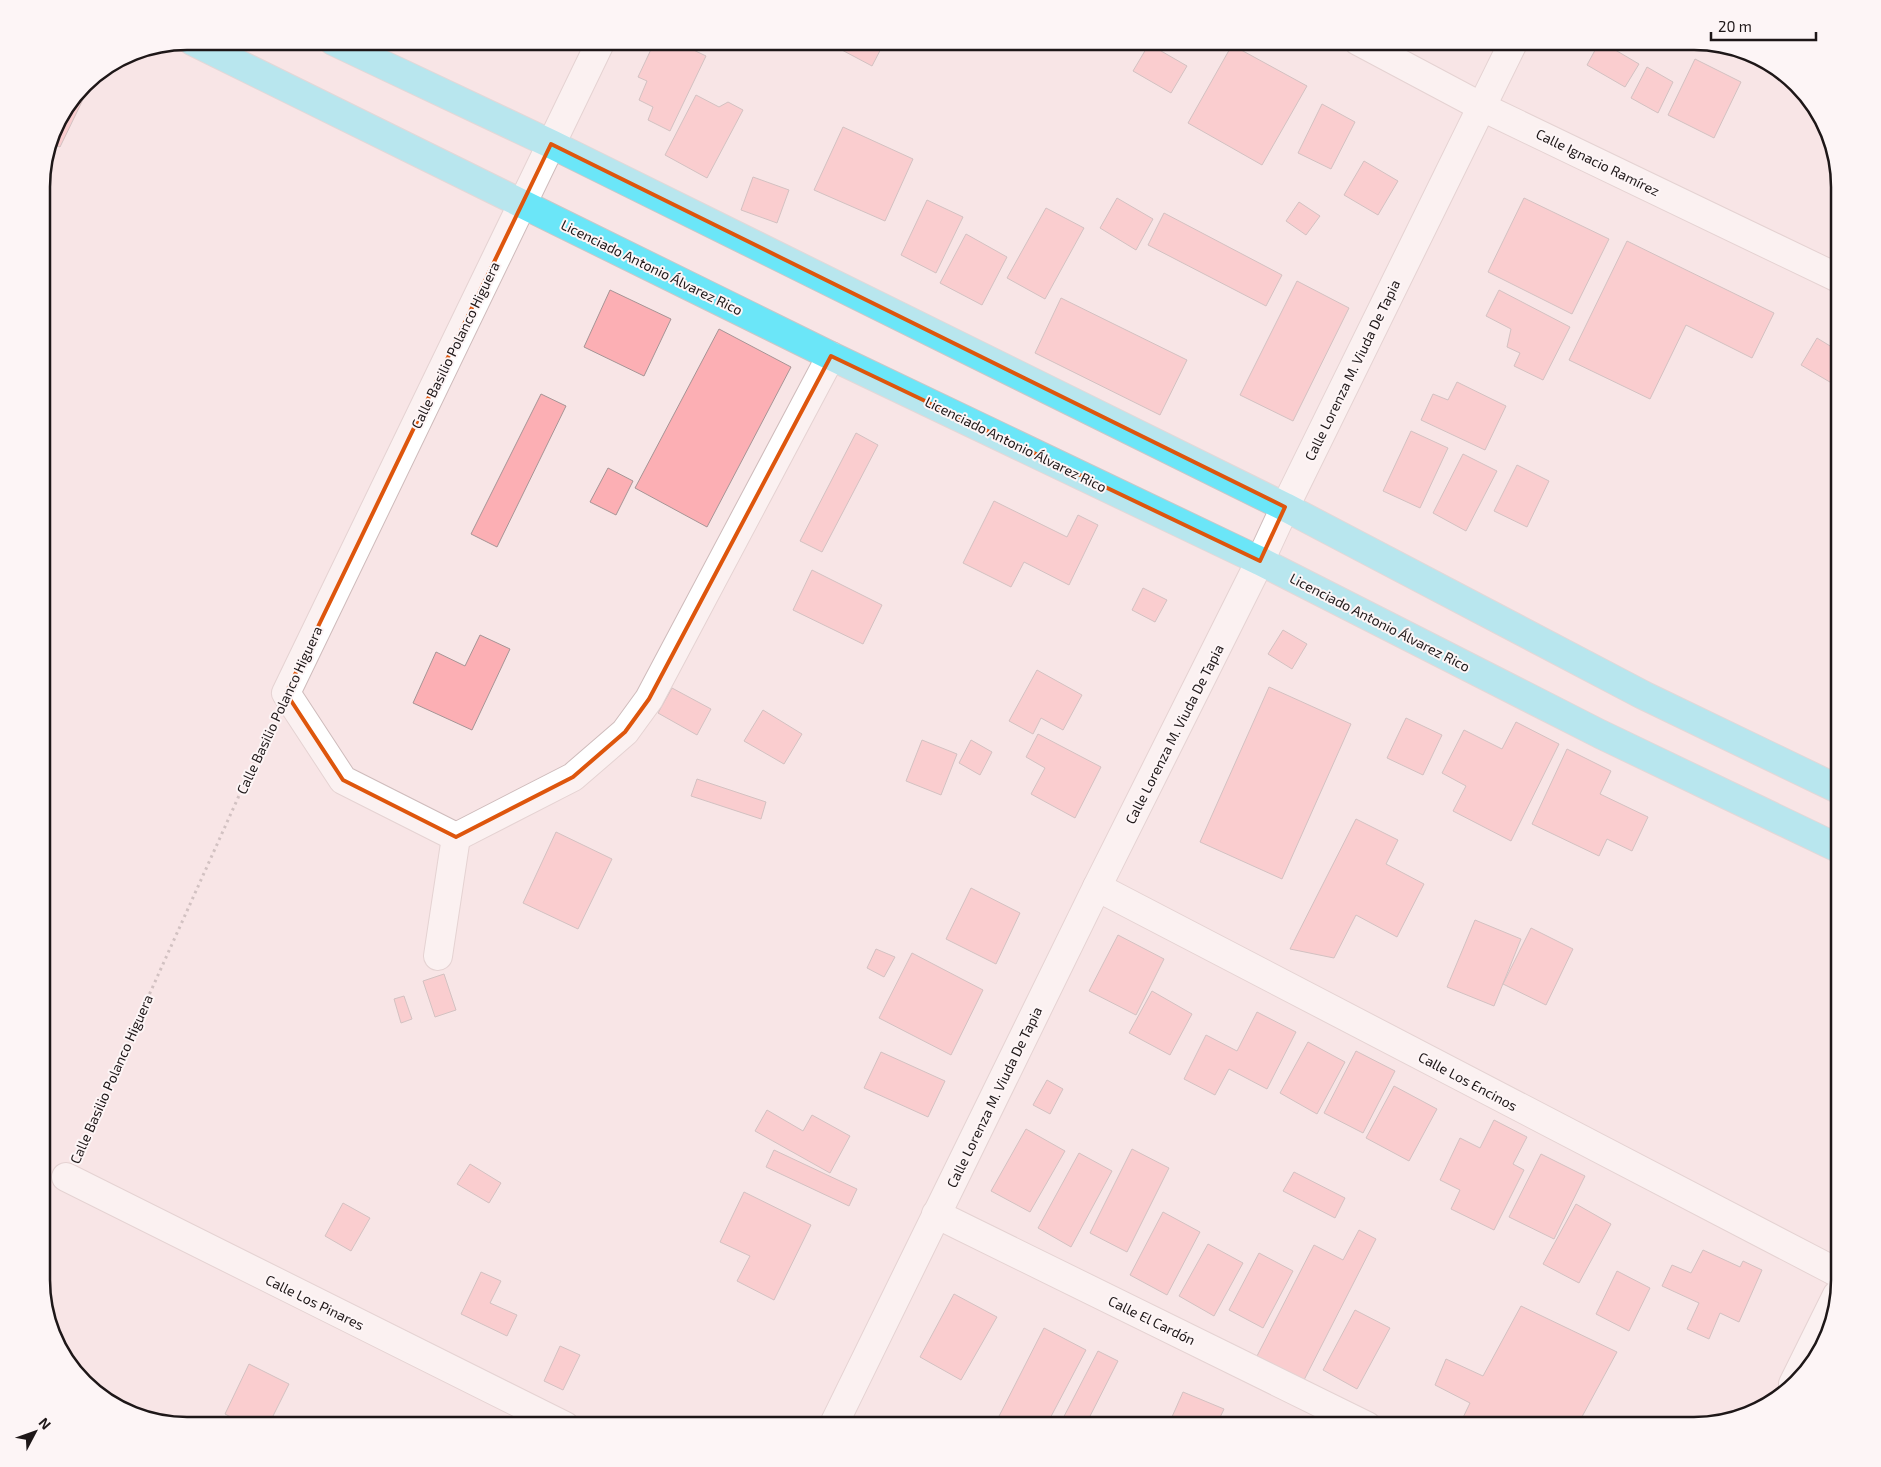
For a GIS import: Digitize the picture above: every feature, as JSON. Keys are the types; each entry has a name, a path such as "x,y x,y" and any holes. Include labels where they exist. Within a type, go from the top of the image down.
{"main road":[{"name":"Licenciado Antonio Álvarez Rico","path":"210,50 831,356 1260,561 1600,734 1831,846"},
{"path":"352,50 551,144 1285,507 1643,695 1831,786"}],"street":[{"path":"551,144 596,50"},
{"name":"Calle Ignacio Ramírez","path":"1375,50 1482,107 1831,275"},
{"name":"Calle Lorenza M. Viuda De Tapia","path":"838,1417 936,1214 1260,561 1510,50"},
{"name":"Calle Basilio Polanco Higuera","path":"286,693 551,144"},
{"path":"456,837 573,778 625,732 649,699 831,356"},
{"path":"286,693 343,780 456,837"},
{"path":"438,956 456,837"},
{"name":"Calle Los Encinos","path":"1097,887 1831,1269"},
{"name":"Calle Los Pinares","path":"66,1177 547,1417"},
{"name":"Calle El Cardón","path":"936,1214 1349,1417"},
{"path":"1803,1364 1825,1319"}],"path":[{"name":"Calle Basilio Polanco Higuera","path":"50,1206 66,1177 286,693"}],"highlighted area":[{"path":"551,144 1285,507 1260,561 831,356 649,699 625,732 573,777 456,837 343,780 286,693"}],"building":[{"path":"651,50 694,50 706,56 670,131 648,120 653,107 639,100 647,81 638,77"},
{"path":"842,50 880,50 872,66"},
{"path":"1145,50 1159,50 1187,66 1171,93 1133,71"},
{"path":"1229,50 1241,50 1307,86 1262,165 1188,123"},
{"path":"1595,50 1615,50 1639,64 1625,87 1587,65"},
{"path":"1695,59 1741,82 1714,138 1668,115"},
{"path":"1647,67 1673,82 1658,113 1631,98"},
{"path":"696,95 719,107 728,102 743,110 707,178 665,155"},
{"path":"84,97 60,147 57,145 60,134 78,103"},
{"path":"1322,104 1355,122 1331,169 1298,153"},
{"path":"843,127 913,159 885,221 814,190"},
{"path":"1364,161 1398,181 1378,215 1344,195"},
{"path":"753,177 789,190 777,223 741,210"},
{"path":"1117,198 1153,219 1136,250 1100,228"},
{"path":"1524,198 1609,239 1572,314 1488,272"},
{"path":"927,200 963,217 936,273 901,255"},
{"path":"1299,202 1320,216 1306,235 1286,221"},
{"path":"1046,208 1084,228 1045,299 1007,278"},
{"path":"1164,213 1282,275 1266,306 1148,245"},
{"path":"966,234 1007,257 982,305 940,283"},
{"path":"1627,241 1774,313 1752,358 1686,325 1650,399 1569,360"},
{"path":"1297,281 1349,308 1293,421 1240,395"},
{"path":"610,290 671,319 644,376 584,347"},
{"path":"1499,290 1570,327 1543,380 1514,366 1520,353 1507,347 1511,329 1486,316"},
{"path":"1061,298 1187,360 1160,415 1035,353"},
{"path":"719,329 791,367 707,527 635,488"},
{"path":"1817,338 1831,347 1831,383 1801,365"},
{"path":"1457,382 1506,406 1485,450 1421,420 1433,394 1448,400"},
{"path":"541,394 566,406 497,547 471,534"},
{"path":"1411,431 1448,448 1420,508 1383,491"},
{"path":"856,433 878,445 822,552 800,541"},
{"path":"1463,454 1497,471 1466,531 1433,513"},
{"path":"1517,465 1549,481 1527,527 1494,511"},
{"path":"608,468 633,481 616,515 590,502"},
{"path":"994,501 1067,537 1078,515 1098,525 1069,585 1024,562 1011,587 963,563"},
{"path":"812,570 882,605 863,644 793,610"},
{"path":"1143,588 1167,600 1155,622 1132,610"},
{"path":"1283,630 1307,644 1292,669 1268,654"},
{"path":"480,635 510,649 472,730 413,703 436,652 465,666"},
{"path":"1037,670 1082,695 1063,730 1041,718 1033,734 1009,721"},
{"path":"1269,687 1351,724 1282,879 1200,842"},
{"path":"672,688 711,709 697,735 658,713"},
{"path":"763,710 802,734 784,764 744,741"},
{"path":"1406,718 1442,735 1423,775 1387,758"},
{"path":"1516,722 1559,744 1511,841 1453,811 1466,786 1442,773 1464,730 1502,749"},
{"path":"1038,734 1101,767 1075,818 1031,794 1045,768 1026,757"},
{"path":"922,740 957,754 941,795 906,781"},
{"path":"971,740 992,752 980,775 959,763"},
{"path":"1567,749 1611,771 1600,794 1648,817 1632,851 1607,839 1599,856 1532,824"},
{"path":"697,779 766,802 761,819 691,796"},
{"path":"1356,819 1398,840 1386,864 1424,884 1397,937 1356,915 1334,958 1290,949"},
{"path":"556,832 612,859 578,929 523,903"},
{"path":"971,888 1020,913 996,964 946,939"},
{"path":"1475,920 1521,939 1494,1006 1447,987"},
{"path":"1531,928 1573,949 1546,1005 1503,984"},
{"path":"1118,935 1164,959 1136,1015 1089,991"},
{"path":"876,949 895,957 884,977 867,968"},
{"path":"912,953 983,990 951,1055 879,1018"},
{"path":"444,974 456,1010 435,1017 423,981"},
{"path":"1152,991 1192,1014 1170,1055 1129,1033"},
{"path":"404,996 412,1019 401,1023 394,999"},
{"path":"1257,1012 1296,1032 1267,1089 1229,1069 1215,1095 1184,1079 1206,1035 1237,1051"},
{"path":"1308,1042 1345,1062 1317,1114 1280,1093"},
{"path":"1356,1051 1395,1071 1363,1133 1324,1113"},
{"path":"881,1052 945,1081 928,1117 864,1088"},
{"path":"1047,1080 1063,1089 1050,1114 1033,1105"},
{"path":"1394,1086 1437,1109 1409,1161 1366,1138"},
{"path":"767,1110 803,1131 812,1115 850,1136 830,1173 755,1131"},
{"path":"1494,1120 1527,1137 1513,1164 1524,1170 1494,1230 1451,1209 1460,1190 1440,1180 1460,1138 1480,1148"},
{"path":"1026,1129 1065,1151 1030,1212 991,1191"},
{"path":"1132,1149 1169,1168 1127,1252 1090,1233"},
{"path":"774,1150 857,1189 849,1206 766,1167"},
{"path":"1079,1153 1112,1171 1071,1247 1038,1228"},
{"path":"1541,1154 1585,1176 1554,1239 1509,1217"},
{"path":"470,1164 501,1183 489,1203 457,1184"},
{"path":"1294,1172 1345,1198 1335,1218 1283,1191"},
{"path":"744,1192 811,1225 774,1300 737,1281 750,1256 720,1242"},
{"path":"343,1203 370,1218 351,1251 325,1236"},
{"path":"1576,1204 1611,1224 1579,1283 1543,1264"},
{"path":"1163,1212 1200,1232 1167,1295 1130,1275"},
{"path":"1359,1230 1376,1239 1304,1380 1257,1356 1314,1245 1343,1260"},
{"path":"1208,1244 1243,1263 1214,1316 1179,1296"},
{"path":"1703,1250 1740,1267 1743,1261 1762,1270 1739,1322 1720,1313 1709,1339 1687,1329 1699,1303 1662,1286 1672,1265 1691,1273"},
{"path":"1259,1253 1293,1271 1263,1328 1229,1310"},
{"path":"1617,1271 1650,1288 1629,1331 1596,1314"},
{"path":"481,1272 501,1281 490,1303 517,1315 507,1336 461,1314"},
{"path":"954,1294 997,1317 961,1380 920,1357"},
{"path":"1521,1306 1617,1352 1582,1417 1463,1417 1470,1403 1435,1385 1446,1359 1483,1376"},
{"path":"1355,1310 1390,1328 1357,1389 1323,1370"},
{"path":"1044,1328 1086,1350 1051,1417 999,1417"},
{"path":"560,1346 580,1355 563,1390 544,1381"},
{"path":"1098,1351 1118,1361 1090,1417 1064,1417"},
{"path":"249,1364 289,1384 272,1417 231,1417 225,1414"},
{"path":"1183,1392 1224,1409 1220,1417 1172,1417"}]}
